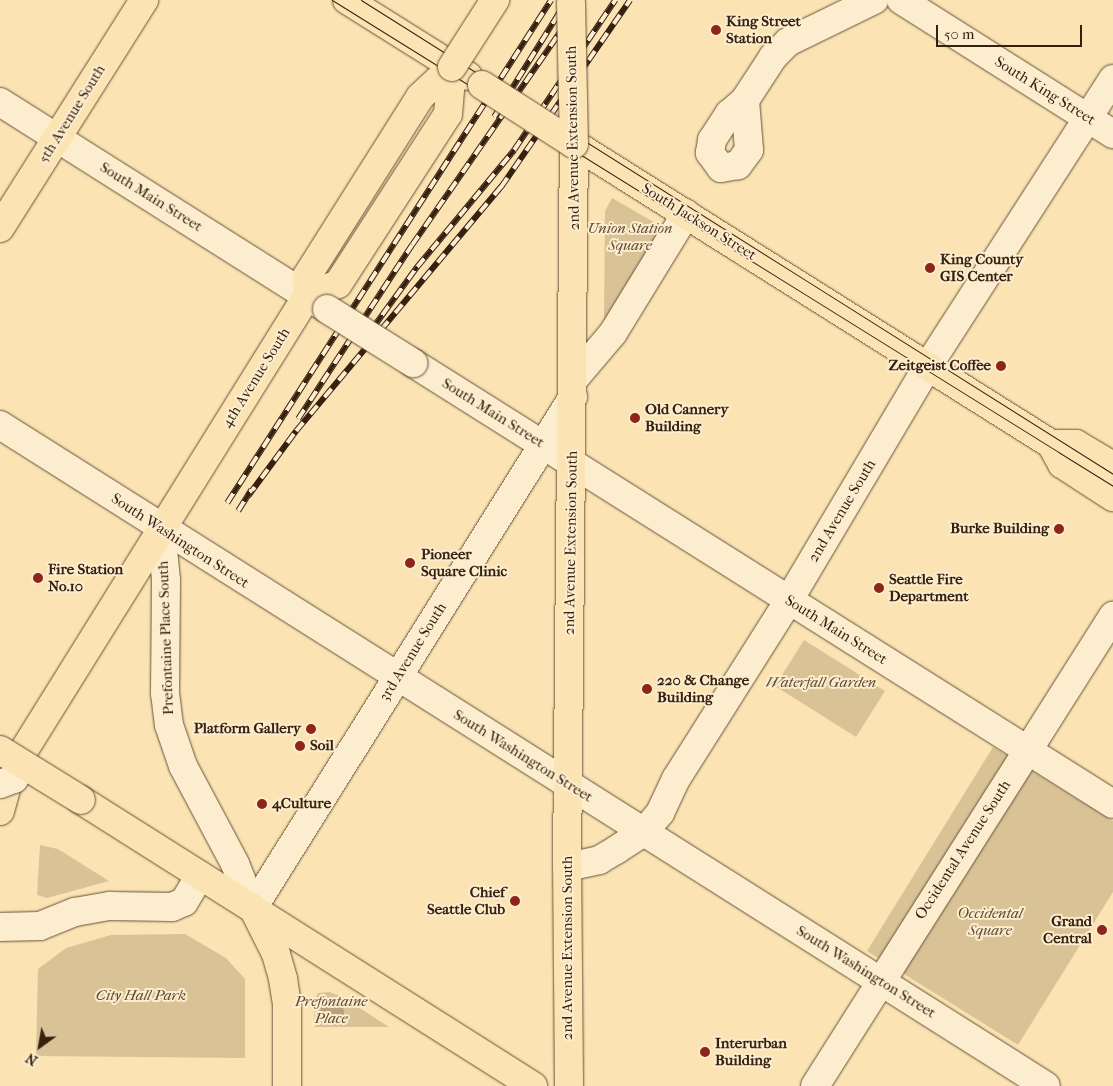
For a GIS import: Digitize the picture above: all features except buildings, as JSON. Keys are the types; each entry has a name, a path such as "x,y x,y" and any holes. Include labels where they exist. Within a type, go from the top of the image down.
{"main road":[{"name":"5th Avenue South","path":"0,228 144,0"},
{"name":"South Jackson Street","path":"347,0 1051,444 1062,464 1113,497"},
{"path":"317,303 306,276 420,97 452,66 495,0"},
{"name":"2nd Avenue Extension South","path":"569,1086 567,867 574,388 574,144 571,0"},
{"name":"4th Avenue South","path":"0,811 13,758 161,529 317,303"},
{"path":"1051,444 1076,444 1113,466"},
{"path":"13,758 200,874 533,1086"},
{"path":"253,908 276,954 287,1005 287,1086"}],"street":[{"path":"745,100 774,57 788,42 874,0"},
{"name":"South King Street","path":"901,0 1113,134"},
{"name":"2nd Avenue South","path":"567,867 599,860 644,832 660,813 676,779 789,600 928,366 1113,79"},
{"name":"South Main Street","path":"0,102 1113,804"},
{"name":"3rd Avenue South","path":"253,908 544,445 574,388 613,333 686,214"},
{"name":"South Washington Street","path":"0,425 161,529 398,676 1046,1086"},
{"name":"Prefontaine Place South","path":"161,529 166,580 165,693 169,725 183,766 235,864 253,908"},
{"name":"Occidental Avenue South","path":"815,1086 1113,616"},
{"path":"0,784 14,778 13,758"},
{"path":"0,926 40,926 75,912 110,906 172,907 184,902 200,874"}],"green space":[{"name":"Union Station Square","path":"612,198 659,225 662,230 604,321 605,211"},
{"name":"Waterfall Garden","path":"804,640 885,691 856,737 775,686"},
{"name":"Occidental Square","path":"993,747 1113,821 1113,892 1018,1045 867,951"},
{"path":"40,845 58,849 109,881 47,898 37,895"},
{"name":"City Hall Park","path":"185,934 226,958 245,979 245,1058 36,1056 38,969 66,948 111,935"},
{"name":"Prefontaine Place","path":"329,992 341,996 389,1027 315,1027 314,1000 318,993"}],"shaded area":[{"path":"332,1001 337,1002 343,1008 343,1018 337,1024 332,1025 327,1024 321,1018 320,1013 321,1008 327,1002"}],"tram line":[{"path":"332,0 1113,486"},
{"path":"361,0 1113,474"}],"railway":[{"path":"227,503 551,0"},
{"path":"494,117 567,0"},
{"path":"298,419 412,245 582,0"},
{"path":"369,333 417,267 514,150 615,0"},
{"path":"248,496 296,431 501,187 630,0"},
{"path":"238,511 251,490"}],"place":[{"name":"King Street Station","path":"716,30"},
{"name":"King County GIS Center","path":"930,268"},
{"name":"Zeitgeist Coffee","path":"1001,366"},
{"name":"Old Cannery Building","path":"635,418"},
{"name":"Burke Building","path":"1059,529"},
{"name":"Pioneer Square Clinic","path":"410,563"},
{"name":"Fire Station No.10","path":"38,578"},
{"name":"Seattle Fire Department","path":"879,588"},
{"name":"220 & Change Building","path":"647,689"},
{"name":"Platform Gallery","path":"311,729"},
{"name":"Soil","path":"300,746"},
{"name":"4Culture","path":"262,804"},
{"name":"Chief Seattle Club","path":"515,901"},
{"name":"Grand Central","path":"1102,930"},
{"name":"Interurban Building","path":"705,1052"}]}
